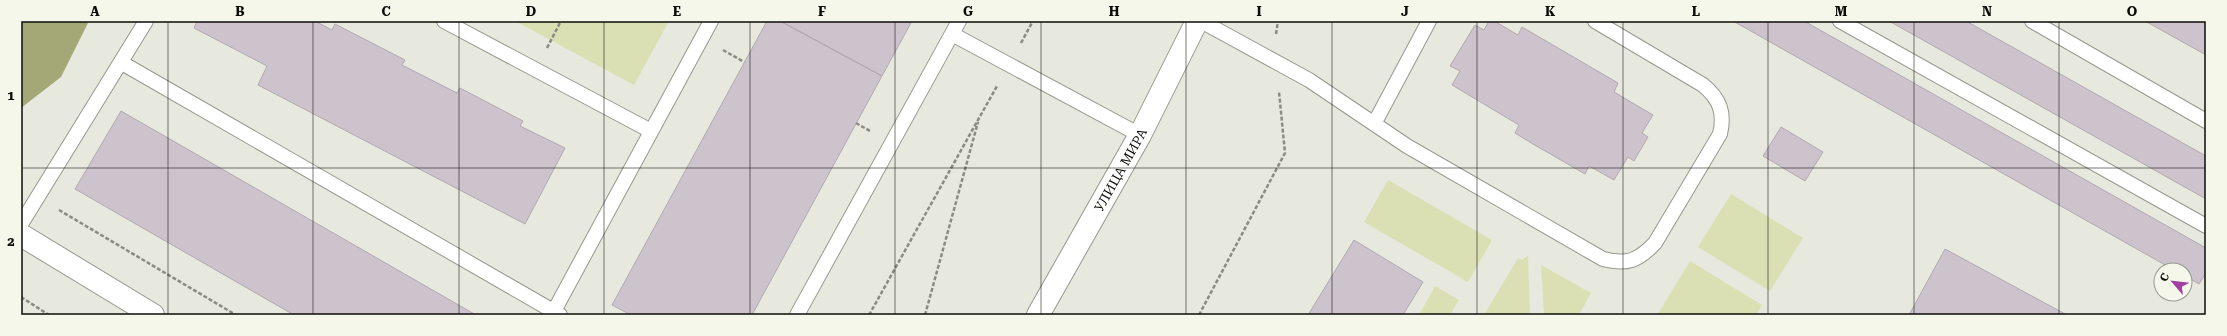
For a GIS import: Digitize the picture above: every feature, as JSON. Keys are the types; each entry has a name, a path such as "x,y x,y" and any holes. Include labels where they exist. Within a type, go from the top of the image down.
{"main road":[{"name":"УЛИЦА МИРА","path":"1038,315 1140,135 1197,21"},
{"path":"21,235 153,315"}],"lane":[{"path":"21,224 39,198 146,21"},
{"path":"444,21 651,131"},
{"path":"122,63 557,313 651,131 711,21"},
{"path":"797,315 959,21"},
{"path":"1201,21 1309,80 1407,146 1603,259 1618,262 1631,261 1645,253 1656,243 1716,141 1723,122 1722,108 1714,94 1703,85 1594,21"},
{"path":"1374,124 1430,21"},
{"path":"1840,21 2206,226"},
{"path":"2032,21 2206,121"},
{"path":"952,34 1140,135"}],"path":[{"path":"535,70 561,21"},
{"path":"869,315 1033,21"},
{"path":"1199,315 1285,153 1278,86 1272,60"},
{"path":"925,315 980,117"},
{"path":"39,198 236,315"},
{"path":"21,297 49,315"}],"green space":[{"path":"21,21 89,21 61,77 21,108"},
{"path":"515,21 669,21 634,85"},
{"path":"1388,180 1492,240 1468,282 1364,222"},
{"path":"1731,194 1803,238 1770,291 1698,247"},
{"path":"1528,255 1530,315 1484,315 1518,258 1522,260"},
{"path":"1690,261 1762,305 1756,315 1658,314"},
{"path":"1541,265 1591,293 1579,315 1544,315"},
{"path":"1435,286 1459,300 1450,315 1419,315"}],"building":[{"path":"197,21 315,21 332,30 335,24 405,60 402,65 457,93 460,88 523,121 520,126 565,148 525,224 258,85 267,66 194,28"},
{"path":"767,21 780,21 882,76 752,315 631,315 612,305"},
{"path":"780,21 912,21 882,76"},
{"path":"1489,21 1494,21 1518,35 1522,27 1618,83 1614,92 1653,115 1642,133 1648,137 1634,161 1628,157 1614,180 1589,166 1585,174 1533,144 1515,133 1519,125 1452,85 1460,71 1450,66 1475,25 1484,30"},
{"path":"1733,21 1804,21 2206,248 2206,273 2199,284 2193,281 2193,262 2160,262"},
{"path":"1889,21 1966,21 2206,156 2206,199"},
{"path":"2145,21 2206,21 2206,55"},
{"path":"121,111 476,315 294,315 75,189"},
{"path":"1781,127 1823,152 1805,181 1763,156"},
{"path":"1354,240 1423,282 1403,315 1308,315"},
{"path":"1945,249 2067,315 1909,315"}]}
